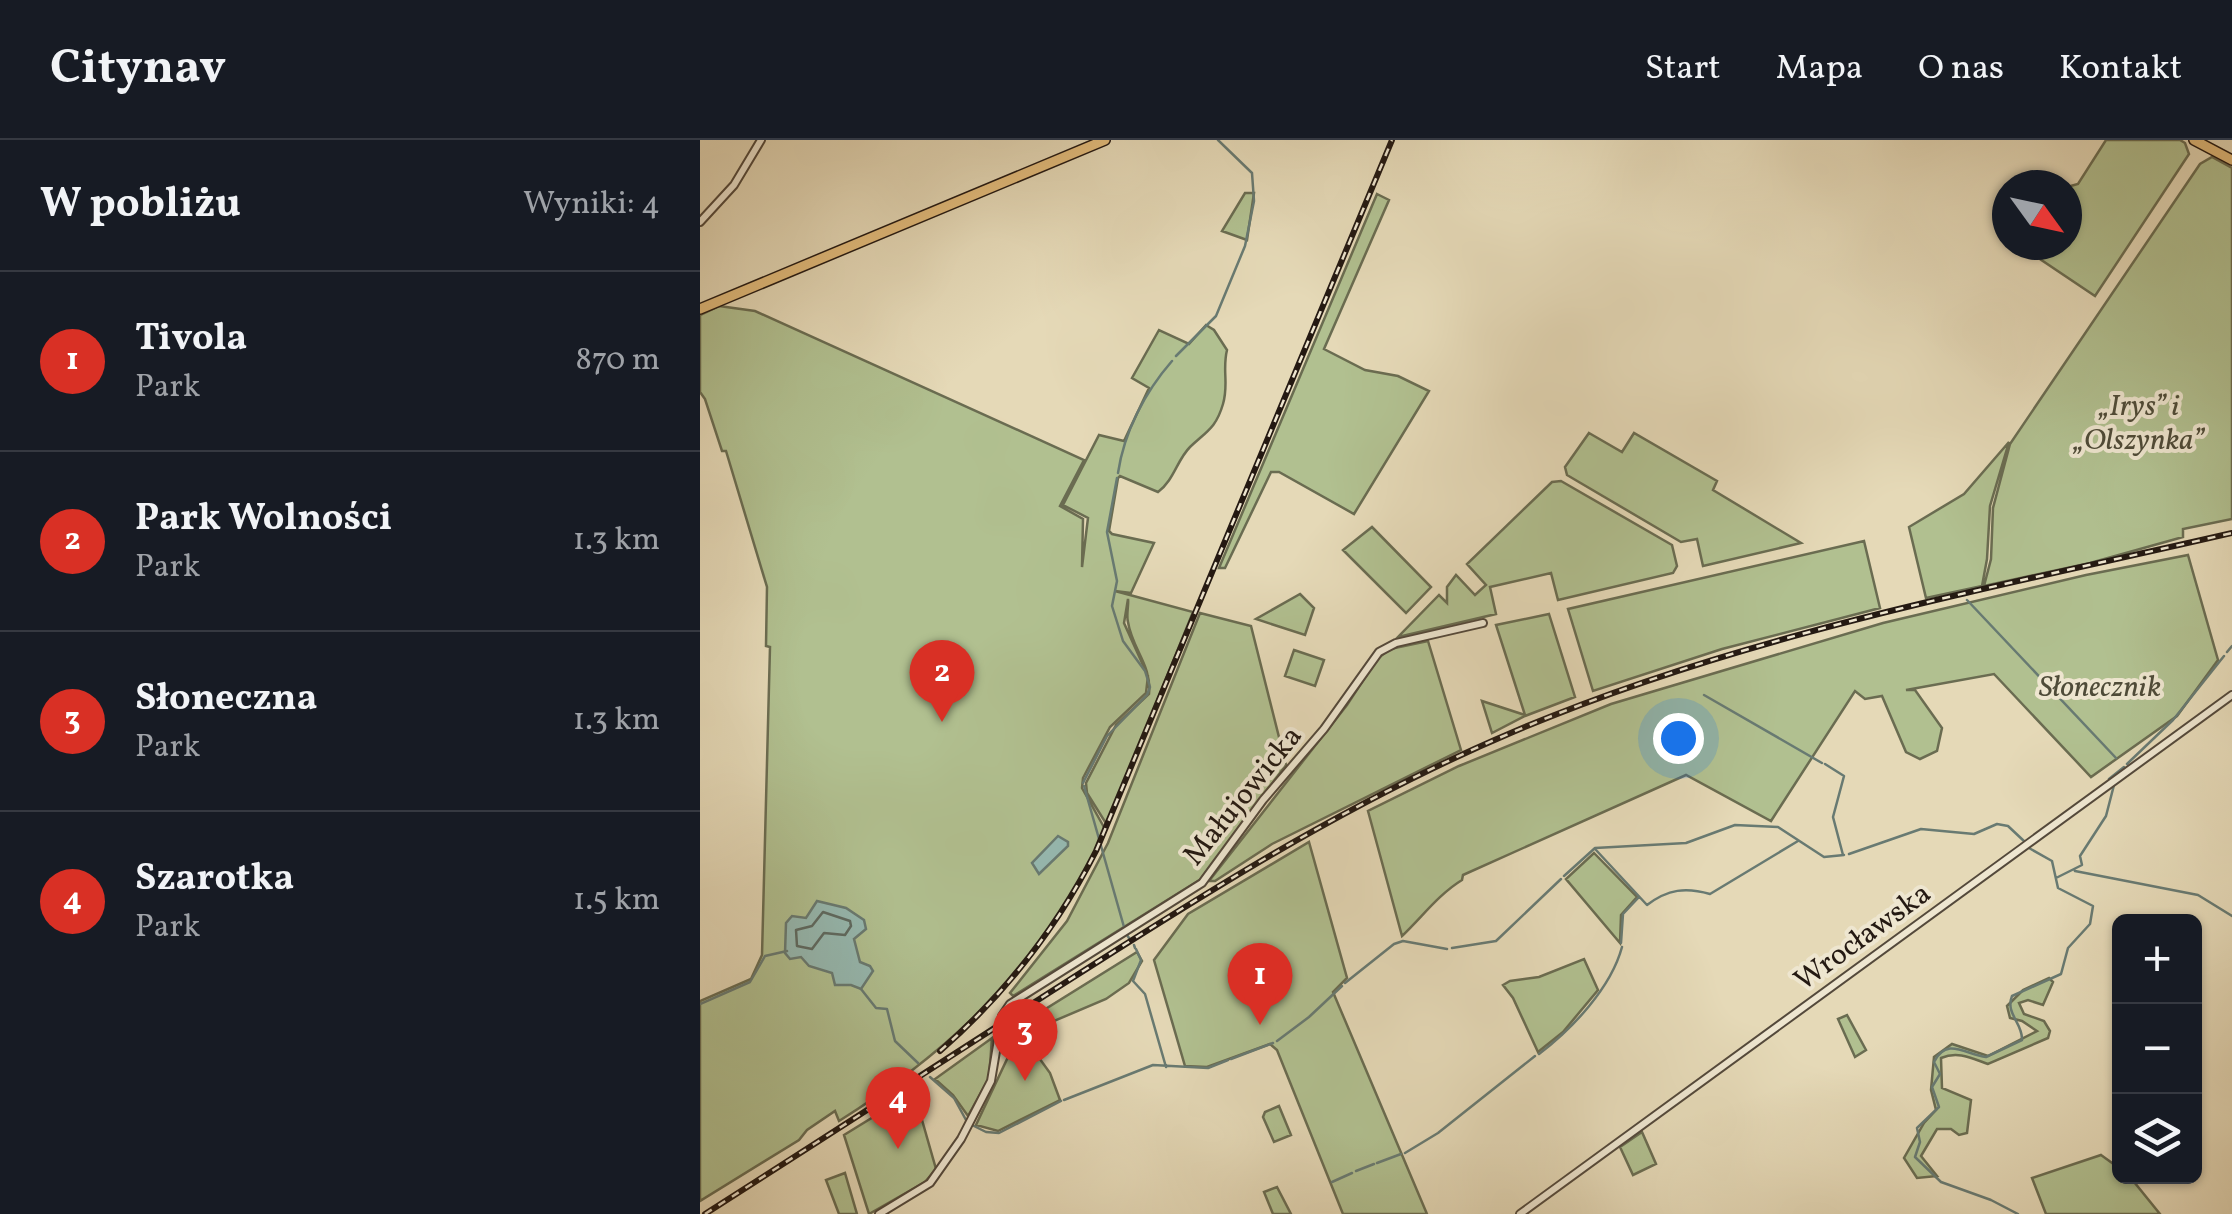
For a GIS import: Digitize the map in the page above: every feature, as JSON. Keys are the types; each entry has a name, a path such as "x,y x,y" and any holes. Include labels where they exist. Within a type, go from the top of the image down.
{"main road":[{"path":"700,309 1104,140"},
{"path":"2201,142 2232,160"}],"street":[{"path":"700,222 734,185 761,140"},
{"name":"Małujowicka","path":"879,1214 930,1183 971,1124 992,1081 1002,1016 1010,1004 1207,879 1254,812 1324,729 1380,652 1396,643 1483,622"},
{"name":"Wrocławska","path":"1520,1214 2232,695"}],"green space":[{"path":"2106,140 2180,140 2189,154 2095,296 2041,260 2082,260 2082,178"},
{"name":"„Irys” i „Olszynka”","path":"2212,157 2232,168 2232,519 2183,529 2183,537 2090,563 1984,586 1991,559 1993,508 2010,444 2200,164"},
{"path":"1245,193 1254,193 1247,240 1222,231"},
{"path":"1377,194 1389,200 1324,349 1365,370 1398,376 1429,391 1354,514 1279,472 1271,472 1225,568 1219,568"},
{"path":"719,306 755,311 1084,460 1060,506 1083,519 1082,567 1088,518 1063,505 1099,435 1124,441 1149,388 1132,378 1159,330 1189,344 1206,325 1227,350 1225,397 1217,419 1186,452 1163,487 1158,492 1118,478 1109,531 1154,543 1131,593 1115,591 1193,612 1107,825 1087,793 1086,783 1116,725 1149,694 1148,677 1146,693 1110,727 1083,778 1082,788 1105,829 1058,918 995,996 921,1063 839,1121 835,1111 799,1140 700,1201 700,1001 751,979 762,955 770,647 766,646 767,587 726,451 722,451 700,392 700,315","holes":["1128,599 1130,632 1148,675 1124,623"]},
{"path":"1589,433 1622,452 1634,433 1717,481 1713,490 1801,543 1703,566 1697,539 1681,542 1567,475 1565,467"},
{"path":"2009,442 1990,506 1982,586 1926,598 1909,527 1964,494"},
{"path":"1561,481 1672,545 1677,566 1673,573 1558,600 1551,573 1490,587 1496,614 1398,637 1439,595 1447,603 1447,587 1456,575 1475,595 1486,585 1467,564 1552,482"},
{"path":"1372,527 1431,587 1406,613 1343,550"},
{"path":"1864,541 1880,608 1722,649 1593,691 1568,609"},
{"name":"Słonecznik","path":"2188,555 2218,660 2177,716 2091,777 1994,674 1906,690 1915,690 1942,728 1937,751 1920,759 1906,752 1882,696 1865,699 1855,691 1771,821 1686,775 1463,875 1402,936 1368,811 1459,766 1611,704 1883,623"},
{"path":"1300,594 1314,608 1305,635 1256,619"},
{"path":"1200,613 1251,626 1286,765 1201,879 1013,996 1010,993 1067,921 1108,843"},
{"path":"1549,614 1575,697 1492,733 1482,701 1525,715 1496,625"},
{"path":"1428,641 1461,750 1272,844 1215,881 1209,881 1347,705 1377,659 1390,649"},
{"path":"1294,650 1324,660 1315,686 1285,676"},
{"path":"1309,842 1347,978 1333,992 1427,1214 1343,1214 1277,1050 1270,1044 1207,1067 1185,1066 1154,960 1188,914"},
{"path":"1594,853 1637,897 1621,915 1620,943 1566,879"},
{"path":"1137,952 1142,961 1129,983 1106,999 1028,1032 1023,1023"},
{"path":"1584,959 1598,990 1563,1032 1538,1052 1503,985 1539,977"},
{"path":"2049,978 2053,982 2043,1005 2028,1000 2019,1003 2024,1014 2044,1021 2050,1031 2048,1038 1988,1064 1959,1055 1941,1058 1942,1088 1971,1100 1967,1133 1959,1135 1951,1129 1937,1129 1921,1156 1937,1176 1917,1178 1904,1158 1936,1110 1931,1090 1934,1057 1952,1044 1988,1056 2037,1031 2010,1018 2007,1006 2023,990"},
{"path":"1847,1015 1866,1050 1855,1057 1838,1019"},
{"path":"1024,1037 1050,1073 1060,1100 998,1131 976,1125 1017,1038"},
{"path":"992,1038 989,1078 968,1116 935,1079"},
{"path":"914,1092 936,1169 925,1182 869,1214 844,1135"},
{"path":"1279,1106 1291,1135 1274,1142 1263,1117"},
{"path":"1642,1132 1656,1164 1633,1175 1620,1147"},
{"path":"2101,1155 2112,1163 2112,1184 2136,1184 2160,1214 2046,1214 2032,1178"},
{"path":"845,1173 857,1214 839,1214 826,1180"},
{"path":"1277,1187 1291,1214 1273,1214 1264,1192"}],"water":[{"path":"1058,836 1068,846 1039,874 1032,863"},
{"path":"817,901 846,908 864,920 866,929 854,939 860,962 873,971 861,989 835,985 832,973 809,966 801,957 790,959 785,953 786,923 792,916 806,918"}],"waterway":[{"path":"1176,356 1216,316 1245,246 1254,201 1252,173 1218,140"},
{"path":"1118,473 1137,413 1172,361"},
{"path":"1083,783 1107,736 1147,695 1150,687 1145,671 1123,641 1112,606 1117,581 1107,532 1117,478"},
{"path":"1967,600 2116,758"},
{"path":"2227,652 2232,646"},
{"path":"2127,764 2173,720 2224,656"},
{"path":"1704,695 1822,763"},
{"path":"1825,764 1844,776 1833,817 1843,855"},
{"path":"2109,779 2124,767"},
{"path":"2056,878 2082,865 2080,856 2106,816 2114,785"},
{"path":"1084,786 1124,927"},
{"path":"1849,854 1921,829 1974,834 1997,824 2008,826 2025,842"},
{"path":"1564,876 1595,848 1686,843 1735,825 1778,827 1824,857 1844,855"},
{"path":"1596,850 1647,905 1677,891 1710,894 1798,841"},
{"path":"2018,1214 1941,1182 1915,1157 1920,1142 1917,1128 1939,1107 1932,1087 1940,1074 1934,1062 1939,1054 1951,1048 1986,1057 2022,1040 2011,1008 2012,996 2061,974 2068,948 2090,924 2093,906 2058,888 2052,861 2029,848"},
{"path":"2075,871 2198,895 2232,916"},
{"path":"1452,948 1496,941 1561,879"},
{"path":"1621,943 1623,914 1639,897"},
{"path":"1345,983 1394,944 1403,941 1447,949"},
{"path":"1539,1054 1589,1006 1609,978 1622,947"},
{"path":"1136,949 1141,960 1133,981 1145,994 1166,1067"},
{"path":"700,1004 750,982 765,956 787,951"},
{"path":"1277,1041 1342,986"},
{"path":"861,989 876,1008 887,1009 895,1041 918,1063"},
{"path":"1231,1059 1273,1043"},
{"path":"1405,1153 1438,1133 1535,1056"},
{"path":"1064,1100 1153,1065 1208,1068 1228,1060"},
{"path":"930,1077 954,1098 966,1120"},
{"path":"972,1125 999,1133 1061,1101"},
{"path":"1377,1163 1401,1154"},
{"path":"1356,1171 1374,1164"},
{"path":"1332,1182 1352,1173"}],"railway":[{"path":"940,1051 1028,959 1096,851 1392,140"},
{"path":"705,1214 1213,889 1390,790 1513,732 1688,667 1777,641 2232,533"}],"place":[{"name":"Park Wolności","path":"942,722"},
{"name":"Tivola","path":"1260,1025"},
{"name":"Słoneczna","path":"1025,1081"},
{"name":"Szarotka","path":"898,1149"}]}
